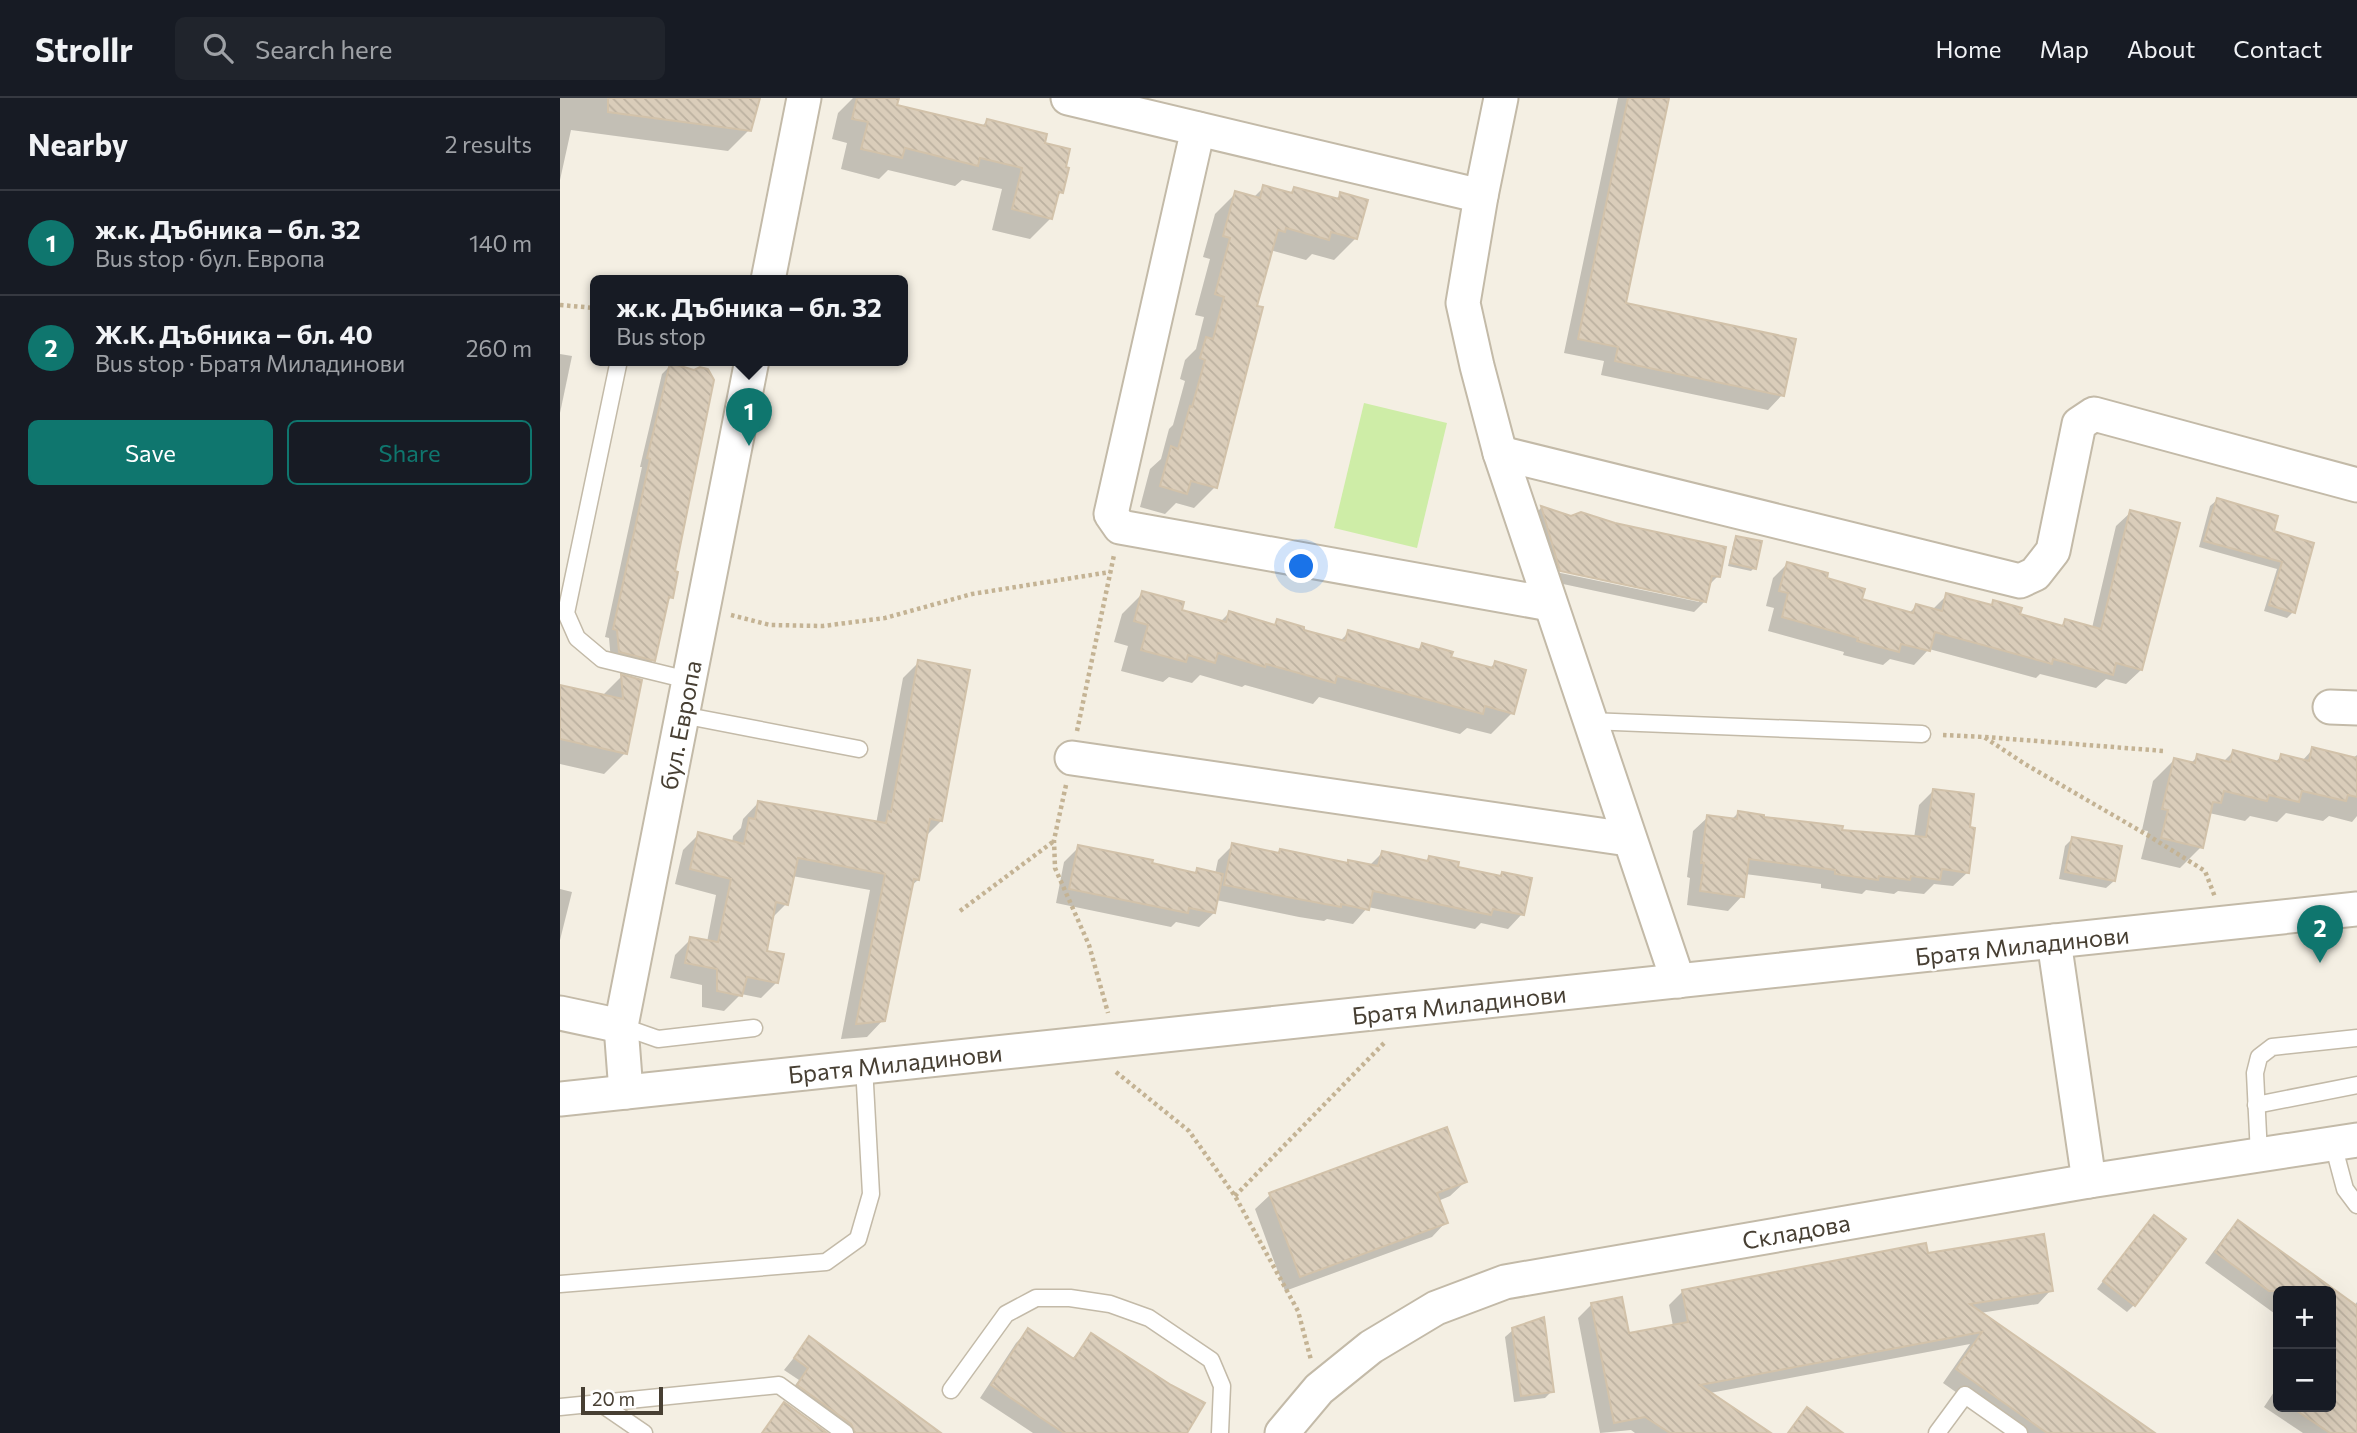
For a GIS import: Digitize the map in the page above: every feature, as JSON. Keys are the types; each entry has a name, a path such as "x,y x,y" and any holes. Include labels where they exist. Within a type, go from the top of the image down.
{"street":[{"path":"769,275 804,98"},
{"path":"1068,98 1481,196"},
{"path":"1501,98 1481,196 1464,303 1500,453 1678,981"},
{"path":"1198,129 1111,514 1120,527 1550,604"},
{"name":"бул. Европа","path":"626,1092 621,1026 750,366"},
{"path":"1500,453 2020,581 2035,574 2053,551 2078,424 2094,414 2357,485"},
{"path":"1072,758 1628,839"},
{"name":"Братя Миладинови","path":"560,1099 2357,909"},
{"path":"2054,942 2089,1181"},
{"path":"560,1013 621,1026"},
{"name":"Складова","path":"1282,1433 1319,1389 1371,1347 1436,1308 1505,1282 2089,1181 2345,1142"}],"lane":[{"path":"618,366 566,613 577,638 602,659 688,680"},
{"path":"682,715 859,749"},
{"path":"1590,721 1922,734"},
{"path":"621,1026 658,1039 754,1028"},
{"path":"2259,1155 2255,1073 2259,1057 2272,1046 2357,1038"},
{"path":"560,1283 826,1262 858,1239 871,1194 864,1066"},
{"path":"2256,1105 2357,1085"},
{"path":"2345,1142 2345,1189 2357,1205"},
{"path":"951,1390 1006,1314 1026,1303 1036,1298 1070,1298 1110,1304 1149,1318 1211,1360 1222,1386 1220,1433"},
{"path":"560,1407 779,1385 845,1433"},
{"path":"1937,1433 1965,1395 2019,1433"},
{"path":"600,1403 644,1433"}],"path":[{"path":"560,305 590,308"},
{"path":"703,608 769,625 823,626 885,618 972,594 1110,572"},
{"path":"1922,734 2165,751"},
{"path":"1984,737 2205,871 2224,924"},
{"path":"960,911 1054,841"},
{"path":"1235,1196 1418,1008"},
{"path":"1089,1043 1106,1063 1189,1131 1235,1196 1298,1311 1319,1389"}],"green space":[{"path":"1364,403 1447,423 1417,548 1334,528"}],"building":[{"path":"608,98 760,98 751,131 608,112"},
{"path":"857,98 899,98 897,105 985,126 987,119 1047,134 1045,143 1070,149 1063,193 1059,192 1052,219 1012,209 1022,168 980,158 978,166 905,148 902,158 861,149 868,122 852,119"},
{"path":"1628,98 1669,98 1626,303 1796,339 1784,396 1615,361 1618,347 1578,339"},
{"path":"1263,185 1292,193 1294,187 1339,199 1340,192 1368,200 1357,239 1331,232 1329,240 1286,228 1285,232 1278,230 1257,306 1263,307 1217,488 1191,481 1187,494 1160,486 1171,446 1178,449 1205,360 1200,358 1206,337 1213,339 1224,297 1215,294 1230,238 1223,236 1235,191 1260,198"},
{"path":"669,366 708,369 714,380 675,571 678,572 673,598 669,597 655,661 619,652 617,630 613,629 650,459 647,458"},
{"path":"2217,498 2278,516 2274,531 2314,543 2295,613 2269,605 2282,562 2204,541"},
{"path":"1541,506 1571,516 1581,512 1615,523 1726,547 1720,577 1712,576 1706,602 1560,571"},
{"path":"2130,510 2180,523 2142,670 2116,663 2113,675 2053,659 2052,664 1935,632 1930,651 1901,644 1899,652 1782,617 1788,593 1779,591 1787,562 1828,573 1827,578 1865,589 1862,599 1913,613 1916,604 1942,611 1946,593 1992,605 1993,600 2022,608 2020,614 2063,626 2065,619 2101,629"},
{"path":"1736,536 1762,541 1756,569 1730,563"},
{"path":"1142,591 1184,602 1182,610 1226,622 1229,611 1275,625 1277,619 1304,627 1304,630 1345,641 1348,630 1420,650 1422,643 1453,652 1451,657 1493,668 1495,661 1526,670 1514,714 1485,706 1483,714 1337,676 1335,683 1218,653 1215,663 1188,655 1186,662 1141,650 1148,625 1134,621"},
{"path":"918,660 970,670 942,821 930,819 919,880 914,879 885,1021 856,1024 885,874 798,858 788,905 776,902 767,951 784,954 778,983 747,977 742,996 717,991 717,969 685,963 690,937 718,942 731,879 690,869 698,832 744,844 749,818 755,819 758,801 886,823 888,811 891,812"},
{"path":"621,674 642,680 627,754 560,739 560,685 623,699"},
{"path":"2312,747 2357,758 2357,797 2348,795 2346,801 2302,791 2299,802 2269,795 2267,801 2224,791 2221,803 2213,802 2203,848 2161,838 2168,810 2162,809 2174,758 2195,763 2197,754 2230,762 2233,750 2279,762 2281,754 2309,761"},
{"path":"1933,789 1974,794 1970,827 1975,828 1969,873 1942,869 1940,880 1879,876 1878,880 1835,874 1835,870 1749,859 1744,897 1700,891 1707,815 1737,819 1738,811 1764,817 1843,826 1842,830 1926,837"},
{"path":"2072,837 2122,846 2115,881 2065,872"},
{"path":"1232,843 1279,853 1280,849 1348,863 1348,860 1378,866 1382,851 1428,861 1429,856 1459,862 1458,867 1501,876 1502,872 1532,878 1524,915 1493,909 1491,915 1373,891 1369,910 1341,904 1341,907 1224,885"},
{"path":"1078,845 1153,860 1152,863 1196,873 1197,868 1223,874 1215,913 1189,908 1188,913 1069,889"},
{"path":"1447,1127 1467,1182 1437,1193 1448,1223 1300,1277 1269,1193"},
{"path":"2154,1215 2186,1239 2135,1306 2103,1281"},
{"path":"2238,1220 2329,1286 2273,1286 2273,1291 2269,1291 2215,1252"},
{"path":"2044,1234 2053,1291 1970,1304 2155,1433 2047,1433 1956,1369 1982,1332 1700,1385 1771,1433 1670,1433 1645,1417 1614,1423 1591,1303 1622,1297 1629,1333 1688,1322 1682,1290 1926,1243 1928,1253"},
{"path":"2336,1291 2357,1306 2357,1433 2330,1433 2298,1412 2336,1412"},
{"path":"1544,1317 1554,1392 1521,1396 1512,1328"},
{"path":"1028,1328 1074,1359 1091,1333 1171,1385 1205,1403 1187,1433 1064,1433 991,1385"},
{"path":"809,1336 941,1433 855,1433 851,1424 797,1385 808,1368 794,1358"},
{"path":"784,1402 827,1433 762,1433"},
{"path":"1807,1407 1843,1433 1788,1433"}],"place":[{"name":"ж.к. Дъбника – бл. 32","path":"749,446"},
{"name":"Ж.К. Дъбника – бл. 40","path":"2320,963"}]}
